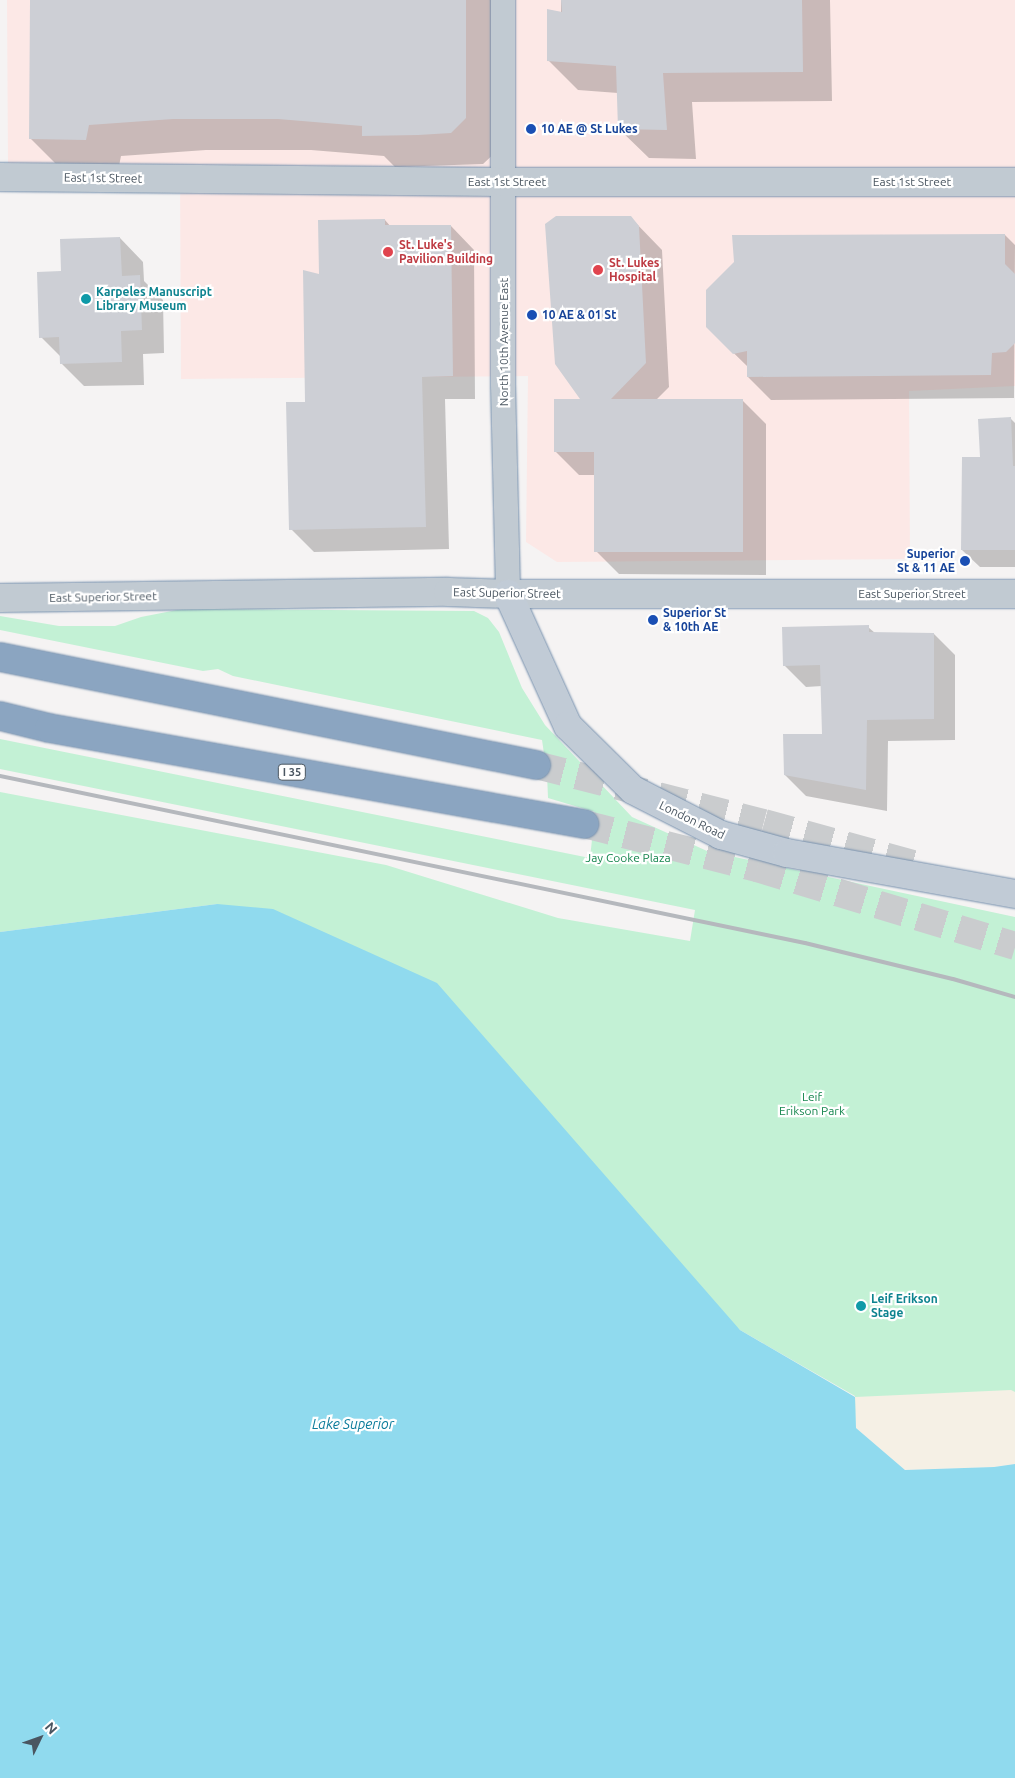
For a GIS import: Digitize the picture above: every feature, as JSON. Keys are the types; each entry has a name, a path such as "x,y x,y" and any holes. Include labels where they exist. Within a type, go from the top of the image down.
{"highway":[{"path":"0,656 536,765"},
{"name":"I 35","path":"0,716 49,728 584,824"}],"main road":[{"name":"London Road","path":"508,594 568,726 632,790 721,835 787,853 1015,894"}],"street":[{"name":"North 10th Avenue East","path":"503,0 503,385 508,594"},
{"name":"East 1st Street","path":"0,178 503,182 1015,182"},
{"name":"East Superior Street","path":"0,598 448,592 508,594 1015,594"}],"shaded area":[{"name":"St. Lukes Hospital","path":"7,0 1015,0 1015,386 909,391 910,559 557,562 526,542 528,376 181,379 180,165 8,164"}],"green space":[{"name":"Leif Erikson Park","path":"182,609 474,611 488,618 499,632 522,688 545,725 632,817 707,851 1015,917 1015,1464 856,1428 855,1396 740,1330 217,904 0,932 0,792 386,865 558,918 690,941 695,910 0,769 0,739 590,858 595,812 548,798 542,740 233,676 218,669 203,671 0,630 0,616 59,626 115,626 141,617"}],"sand":[{"path":"1011,1390 1015,1392 1015,1464 994,1467 905,1470 856,1428 855,1397"}],"water":[{"name":"Lake Superior","path":"217,904 273,909 437,983 740,1330 855,1397 856,1428 905,1470 994,1467 1015,1464 1015,1778 0,1778 0,932"}],"building":[{"path":"30,0 466,0 466,118 451,133 418,135 362,136 362,126 278,119 173,119 89,125 86,140 29,139"},
{"path":"561,0 802,0 803,72 663,73 667,130 618,129 616,66 547,61 547,9 562,12"},
{"path":"556,216 631,216 639,226 646,363 611,399 743,399 743,552 594,552 594,452 554,452 554,399 580,399 555,364 545,224"},
{"path":"385,219 385,225 451,225 453,376 422,377 426,527 289,530 286,402 305,402 303,270 319,274 318,220"},
{"path":"1005,234 1005,264 1015,274 1015,343 1006,352 992,353 991,375 747,377 747,351 733,354 706,327 706,290 734,262 732,235"},
{"path":"120,237 122,276 140,275 142,330 121,331 122,362 60,364 59,337 39,338 37,272 61,271 60,239"},
{"path":"1011,417 1013,466 1015,466 1015,550 961,550 962,457 980,457 978,419"},
{"path":"869,625 869,632 934,633 934,719 867,720 866,790 784,775 783,734 822,734 820,665 783,666 782,627"}],"tunnel":[{"path":"536,765 764,823 920,866"},
{"path":"584,824 757,868 1015,946"}],"railway":[{"path":"0,776 805,943 953,979 1015,997"}],"place":[{"name":"10 AE @ St Lukes","path":"531,129"},
{"name":"St. Luke's Pavilion Building","path":"388,252"},
{"name":"St. Lukes Hospital","path":"598,270"},
{"name":"Karpeles Manuscript Library Museum","path":"86,299"},
{"name":"10 AE & 01 St","path":"532,315"},
{"name":"Superior St & 11 AE","path":"965,561"},
{"name":"Superior St & 10th AE","path":"653,620"},
{"name":"Leif Erikson Stage","path":"861,1306"}],"park label":[{"name":"Jay Cooke Plaza","path":"628,858"}]}
